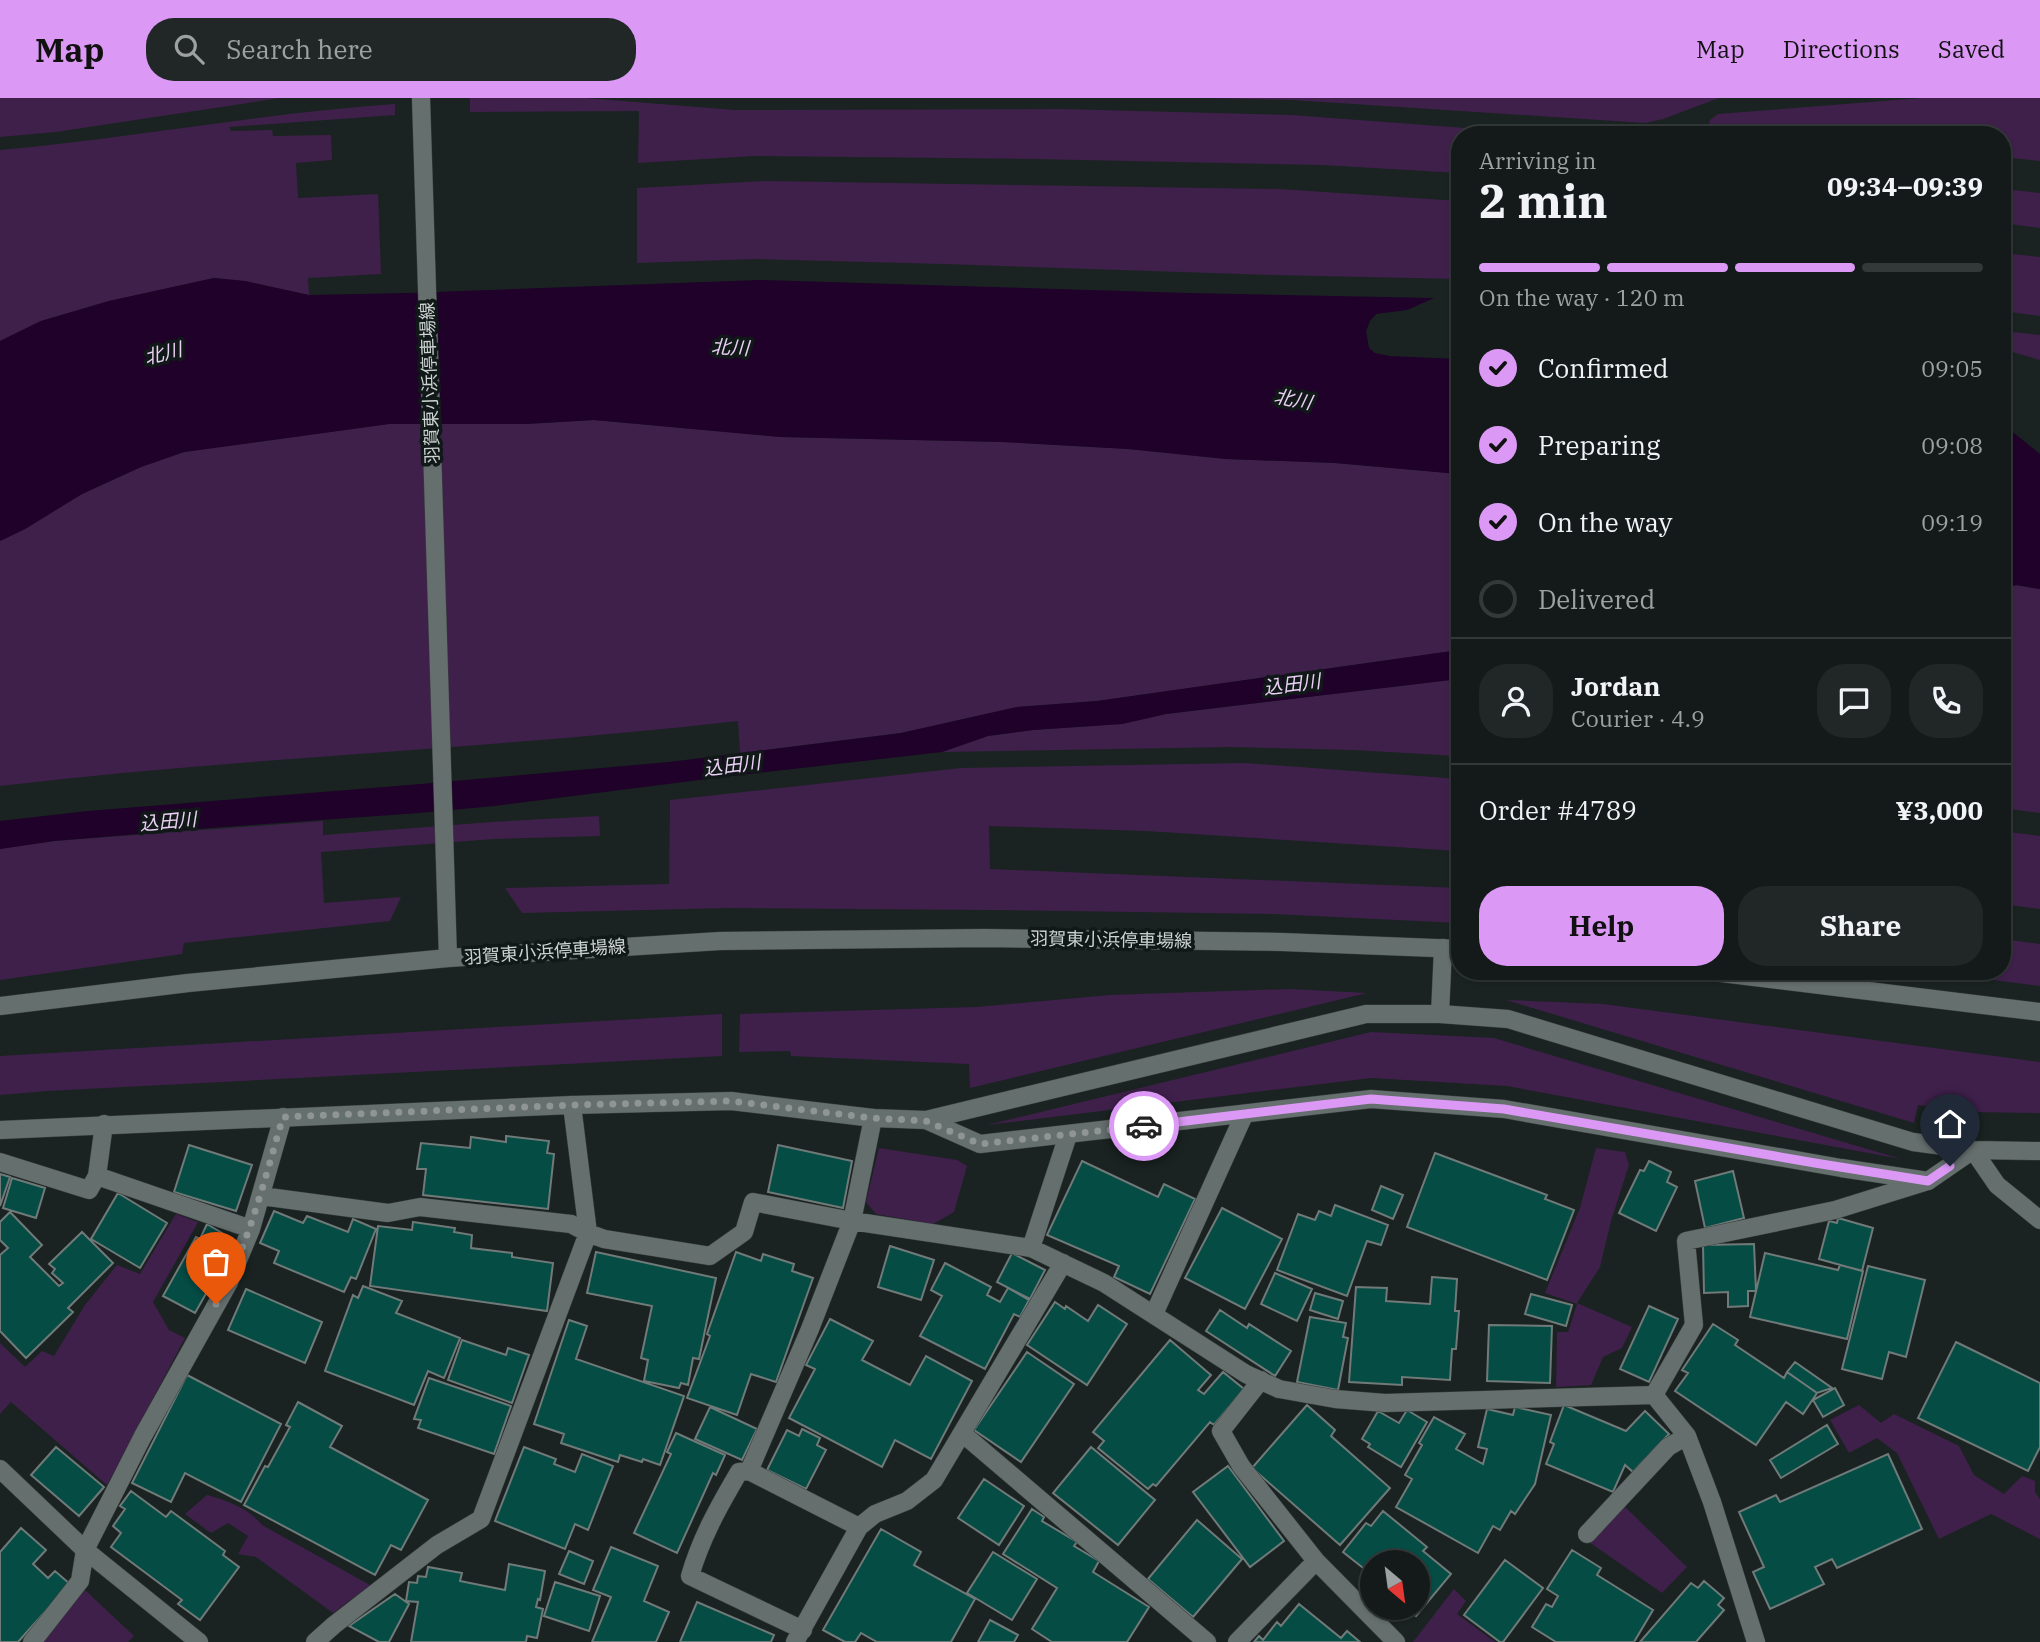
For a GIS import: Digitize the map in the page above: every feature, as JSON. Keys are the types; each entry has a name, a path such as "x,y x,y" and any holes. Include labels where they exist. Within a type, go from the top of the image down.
{"street":[{"name":"羽賀東小浜停車場線","path":"421,98 444,900 448,958 720,941 985,938 1451,948"},
{"path":"1440,1014 1451,948"},
{"path":"0,1006 188,982 448,958"},
{"path":"1779,980 2040,1012"},
{"path":"0,1130 572,1105 731,1101 873,1118 926,1121 1366,1014 1440,1014 1508,1019 1913,1142 1973,1150 2040,1150"},
{"path":"926,1121 980,1144 1371,1099 1504,1109 1928,1181"},
{"path":"315,1642 437,1545 481,1519 588,1233 572,1105"},
{"path":"1154,1314 1244,1115"},
{"path":"32,1642 80,1581 85,1550 143,1436 229,1282 251,1230 283,1117"},
{"path":"749,1471 810,1329 852,1221 873,1118"},
{"path":"0,1162 89,1190 97,1176 104,1124"},
{"path":"1031,1248 1068,1135"},
{"path":"1654,1395 1694,1325 1686,1241 1835,1210 1928,1181 1973,1150"},
{"path":"1973,1150 1997,1185 2040,1220"},
{"path":"97,1176 251,1230"},
{"path":"261,1196 388,1213 420,1207 571,1224 604,1239 710,1256 744,1232 753,1202 852,1221 1031,1248 1104,1283 1246,1374 1279,1389 1335,1399 1385,1403 1654,1395"},
{"path":"859,1527 749,1471 739,1472 712,1518 690,1576 799,1636 859,1527 875,1514 907,1500 934,1480 1063,1264"},
{"path":"1261,1380 1221,1431 1241,1466 1316,1561 1396,1642"},
{"path":"1654,1395 1688,1436 1712,1502 1756,1642"},
{"path":"962,1433 1207,1642"},
{"path":"1587,1534 1668,1447 1688,1436"},
{"path":"0,1469 85,1550 198,1642"},
{"path":"1237,1642 1316,1561"}],"shaded area":[{"path":"0,98 280,98 56,132 0,137"},
{"path":"470,98 585,98 735,110 1061,109 1291,115 1451,127 1451,173 1323,165 1034,159 755,156 638,163 639,111 470,112"},
{"path":"1209,98 1719,98 1645,123 1292,100"},
{"path":"1922,98 2040,98 2040,161 2011,158 2011,126 1709,126 1710,120 1718,114"},
{"path":"395,104 395,115 229,127 231,131 272,130 273,136 331,135 332,160 296,163 298,198 378,194 381,274 308,278 309,295 245,281 214,278 109,301 41,321 0,341 0,150 296,113"},
{"path":"766,181 1279,189 1451,200 1451,279 756,259 637,263 637,188"},
{"path":"2011,190 2040,193 2040,228 2011,224"},
{"path":"2011,254 2040,257 2040,316 2011,312"},
{"path":"2011,332 2040,335 2040,360 2011,352"},
{"path":"594,420 780,437 1003,442 1128,449 1226,459 1335,463 1451,473 1451,651 1097,701 1017,707 901,733 740,753 738,721 0,786 0,541 82,494 141,467 184,452 389,424 526,424"},
{"path":"2015,585 2040,589 2040,813 2011,809 2011,587"},
{"path":"1451,680 1451,756 1229,747 942,752 988,736 1122,724 1166,714"},
{"path":"1245,763 1451,778 1451,850 1146,831 989,826 990,869 1451,888 1451,923 1274,914 993,910 728,908 522,913 505,888 669,884 670,800 961,768"},
{"path":"599,816 600,836 494,839 321,852 324,903 401,897 390,921 184,943 182,954 0,980 0,849 54,841 323,821 323,835"},
{"path":"2011,832 2040,836 2040,909 2011,905"},
{"path":"2011,940 2040,944 2040,986 1993,980 2011,980"},
{"path":"1289,989 1367,993 970,1088 969,1064 791,1056 790,1051 739,1052 740,1014 976,1007 1110,995"},
{"path":"1506,1000 1603,1004 2040,1062 2040,1113 1969,1112 1918,1105 1914,1123"},
{"path":"722,1014 722,1056 0,1095 0,1056"},
{"path":"1371,1032 1494,1038 1901,1159 1507,1086 1371,1078 987,1125"},
{"path":"879,1148 957,1160 967,1166 954,1212 933,1224 876,1214 866,1202"},
{"path":"1596,1148 1625,1152 1629,1165 1600,1267 1577,1303 1632,1327 1622,1348 1603,1357 1591,1385 1556,1387 1557,1332 1568,1332 1577,1304 1545,1293 1580,1208"},
{"path":"176,1214 198,1222 153,1302 169,1330 185,1338 107,1485 11,1402 0,1414 0,1343 25,1367 42,1351 54,1356 85,1305 117,1265 140,1274"},
{"path":"1859,1405 1881,1423 1894,1414 1959,1446 1974,1475 2004,1494 2022,1476 2035,1481 2035,1492 2040,1499 2040,1539 1991,1514 1939,1539 1897,1453 1877,1438 1849,1453 1830,1420"},
{"path":"207,1495 230,1502 262,1525 370,1585 333,1613 256,1557 238,1554 248,1536 228,1523 211,1533 185,1514"},
{"path":"1623,1505 1687,1567 1662,1593 1589,1542"},
{"path":"1454,1589 1466,1601 1457,1614 1495,1642 1413,1642"},
{"path":"85,1590 134,1636 128,1642 42,1642"}],"water":[{"name":"北川","path":"214,278 245,281 309,295 760,280 1434,298 1407,310 1376,314 1366,331 1369,348 1375,353 1451,359 1451,473 1335,463 1226,459 1128,449 1003,442 780,437 594,420 526,424 389,424 184,452 141,467 82,494 0,541 0,341 41,321 109,301"},
{"path":"2011,432 2040,454 2040,589 2016,585 2011,587"},
{"name":"込田川","path":"1451,651 1451,680 1166,714 1122,724 988,736 942,752 494,806 54,841 0,849 0,821 88,811 669,762 901,733 1017,707 1097,701"}],"building":[{"path":"506,1136 549,1141 547,1153 554,1154 548,1209 423,1195 426,1169 417,1169 421,1143 470,1148 471,1137 506,1142"},
{"path":"189,1145 252,1165 236,1211 174,1192"},
{"path":"778,1145 852,1161 843,1208 768,1192"},
{"path":"1435,1153 1547,1195 1545,1199 1574,1210 1547,1280 1407,1227"},
{"path":"1082,1161 1158,1197 1164,1184 1195,1199 1150,1294 1114,1277 1119,1266 1047,1235"},
{"path":"1649,1161 1671,1172 1667,1182 1677,1187 1656,1231 1619,1213 1640,1170 1644,1171"},
{"path":"1733,1171 1744,1218 1705,1228 1695,1181"},
{"path":"0,1174 10,1177 0,1206"},
{"path":"12,1178 45,1188 36,1218 3,1208"},
{"path":"1381,1186 1403,1195 1393,1219 1372,1210"},
{"path":"118,1193 167,1223 140,1268 91,1239"},
{"path":"1335,1205 1388,1225 1381,1245 1367,1241 1347,1296 1277,1270 1298,1214 1315,1220 1319,1211 1331,1216"},
{"path":"1222,1208 1282,1239 1245,1309 1185,1278"},
{"path":"274,1211 303,1223 307,1216 348,1232 353,1219 376,1229 356,1279 351,1277 344,1292 274,1263 279,1251 260,1243"},
{"path":"10,1212 42,1245 30,1257 59,1286 63,1283 52,1273 55,1269 49,1264 82,1232 113,1263 68,1308 73,1312 26,1358 0,1331 0,1255 8,1248 0,1240 0,1222"},
{"path":"1838,1218 1873,1228 1862,1271 1819,1259 1829,1221 1837,1223"},
{"path":"413,1222 455,1228 454,1232 472,1235 471,1248 512,1253 512,1257 553,1263 547,1311 370,1286 378,1226 412,1230"},
{"path":"207,1224 232,1239 224,1252 228,1255 195,1313 163,1296 196,1237 200,1239"},
{"path":"1754,1244 1756,1291 1748,1291 1748,1306 1728,1307 1728,1292 1704,1293 1703,1245"},
{"path":"890,1246 934,1260 921,1300 878,1287"},
{"path":"596,1252 716,1278 699,1359 693,1358 688,1385 681,1383 679,1388 644,1381 648,1360 641,1358 652,1306 587,1293"},
{"path":"736,1252 761,1261 763,1254 794,1264 792,1271 813,1278 776,1382 751,1374 737,1415 687,1398"},
{"path":"1012,1253 1045,1270 1030,1299 997,1282"},
{"path":"1765,1253 1838,1270 1840,1265 1863,1271 1847,1339 1750,1317"},
{"path":"945,1263 991,1287 987,1295 1000,1302 1008,1288 1029,1300 1020,1317 1014,1314 985,1369 920,1336 942,1296 931,1290"},
{"path":"1868,1266 1925,1280 1906,1357 1889,1352 1882,1379 1842,1369"},
{"path":"1275,1273 1312,1289 1297,1321 1261,1304"},
{"path":"1432,1277 1457,1279 1455,1311 1459,1311 1450,1380 1402,1377 1402,1385 1349,1382 1356,1287 1387,1288 1386,1301 1430,1304"},
{"path":"363,1286 402,1301 396,1313 460,1338 444,1378 428,1371 414,1405 325,1371 353,1295 358,1298"},
{"path":"246,1289 322,1322 305,1363 228,1330"},
{"path":"1315,1293 1343,1301 1338,1319 1310,1310"},
{"path":"1531,1294 1572,1305 1566,1326 1525,1314"},
{"path":"1055,1302 1088,1321 1098,1305 1127,1324 1087,1385 1027,1345"},
{"path":"1649,1306 1678,1319 1649,1382 1620,1369"},
{"path":"1220,1310 1247,1328 1249,1324 1291,1351 1275,1376 1206,1331"},
{"path":"1310,1317 1346,1323 1343,1337 1348,1338 1338,1390 1297,1382"},
{"path":"830,1319 873,1341 862,1360 910,1385 926,1356 972,1381 931,1459 895,1440 882,1467 789,1418 815,1369 806,1365"},
{"path":"569,1320 587,1326 576,1359 684,1396 660,1465 620,1455 618,1462 561,1443 564,1434 534,1424"},
{"path":"1713,1324 1738,1340 1735,1345 1784,1378 1787,1372 1817,1393 1803,1414 1786,1402 1756,1445 1675,1391 1688,1373 1682,1370"},
{"path":"1489,1325 1552,1326 1550,1383 1487,1381"},
{"path":"462,1340 506,1355 508,1348 529,1355 512,1403 448,1380"},
{"path":"1170,1340 1211,1375 1198,1390 1204,1394 1223,1372 1244,1389 1214,1425 1210,1422 1156,1486 1153,1484 1148,1489 1098,1448 1104,1441 1093,1432"},
{"path":"1956,1342 2040,1383 2040,1447 2028,1471 1918,1418"},
{"path":"1027,1352 1074,1384 1021,1462 974,1430"},
{"path":"1795,1362 1832,1388 1817,1393 1787,1372"},
{"path":"187,1375 281,1424 241,1502 185,1473 171,1502 132,1483"},
{"path":"429,1378 511,1406 494,1454 418,1428 421,1420 414,1419"},
{"path":"1835,1388 1844,1405 1823,1417 1813,1400"},
{"path":"298,1402 342,1426 330,1447 428,1500 401,1550 391,1545 375,1575 244,1505 290,1427 286,1425"},
{"path":"1307,1405 1335,1430 1331,1436 1390,1488 1340,1545 1252,1468"},
{"path":"1564,1405 1626,1431 1645,1411 1669,1434 1633,1472 1625,1465 1613,1492 1546,1464 1554,1444 1550,1442"},
{"path":"710,1407 757,1429 742,1460 695,1439"},
{"path":"1515,1407 1551,1415 1535,1484 1515,1514 1511,1511 1500,1530 1493,1526 1478,1553 1396,1507 1412,1479 1405,1475 1434,1417 1465,1434 1456,1449 1483,1464 1487,1449 1478,1447 1487,1409 1513,1415"},
{"path":"1407,1410 1427,1422 1401,1467 1368,1447 1370,1444 1362,1439 1378,1411 1399,1423"},
{"path":"1827,1425 1838,1444 1781,1478 1770,1460"},
{"path":"802,1429 820,1438 817,1445 826,1450 806,1489 767,1470 787,1430 799,1436"},
{"path":"676,1433 725,1455 716,1475 713,1473 677,1553 634,1533 671,1454 667,1452"},
{"path":"56,1447 104,1487 79,1516 31,1475"},
{"path":"524,1447 556,1459 554,1464 575,1472 582,1454 613,1466 588,1530 575,1524 565,1549 495,1521"},
{"path":"1091,1447 1155,1500 1118,1545 1053,1493"},
{"path":"1888,1454 1922,1529 1837,1568 1832,1559 1815,1567 1824,1584 1770,1609 1753,1572 1764,1567 1739,1512 1776,1495 1780,1502"},
{"path":"1228,1466 1284,1541 1250,1567 1193,1492"},
{"path":"984,1479 1024,1506 999,1545 958,1518"},
{"path":"131,1491 166,1517 171,1511 225,1551 223,1555 239,1567 200,1620 178,1604 182,1600 111,1547 121,1533 113,1526 125,1509 120,1506"},
{"path":"1032,1509 1044,1517 1042,1521 1077,1542 1074,1546 1099,1561 1093,1572 1149,1607 1127,1642 1052,1642 1032,1629 1057,1588 1003,1554"},
{"path":"1383,1511 1427,1547 1424,1550 1360,1550 1360,1565 1343,1552 1366,1523 1371,1526"},
{"path":"1197,1520 1242,1559 1193,1617 1148,1579"},
{"path":"21,1528 46,1550 33,1564 48,1578 55,1571 70,1584 18,1642 0,1642 0,1552"},
{"path":"881,1529 921,1552 914,1565 975,1599 951,1642 877,1642 861,1633 855,1642 845,1642 823,1630"},
{"path":"611,1547 658,1566 644,1601 669,1612 656,1642 592,1642 611,1597 593,1590"},
{"path":"1572,1550 1601,1568 1597,1575 1653,1610 1634,1642 1556,1642 1532,1627 1546,1604 1552,1607 1558,1596 1547,1589"},
{"path":"569,1551 593,1561 584,1584 559,1574"},
{"path":"993,1552 1037,1579 1012,1620 967,1593"},
{"path":"1430,1557 1451,1574 1430,1599"},
{"path":"1505,1560 1543,1588 1503,1642 1500,1642 1464,1615"},
{"path":"509,1564 545,1571 540,1600 538,1599 536,1607 543,1609 537,1638 527,1636 526,1642 411,1642 418,1602 406,1601 409,1582 417,1583 418,1576 426,1577 428,1567 462,1573 460,1581 505,1590"},
{"path":"1704,1581 1724,1598 1718,1605 1724,1610 1696,1642 1640,1642 1691,1583 1698,1588"},
{"path":"555,1582 600,1596 589,1631 544,1616"},
{"path":"395,1594 409,1604 389,1642 379,1642 349,1626"},
{"path":"697,1602 774,1635 771,1642 680,1642"},
{"path":"1299,1604 1341,1638 1347,1631 1360,1642 1254,1642 1259,1636 1263,1640 1277,1622 1281,1626"},
{"path":"990,1620 1018,1635 1014,1642 978,1642"}],"way so far":[{"path":"216,1304 229,1282 251,1230 283,1117 731,1101 873,1118 926,1121 980,1144 1144,1126"}],"route":[{"path":"1144,1126 1371,1099 1504,1109 1928,1181 1950,1166"}]}
